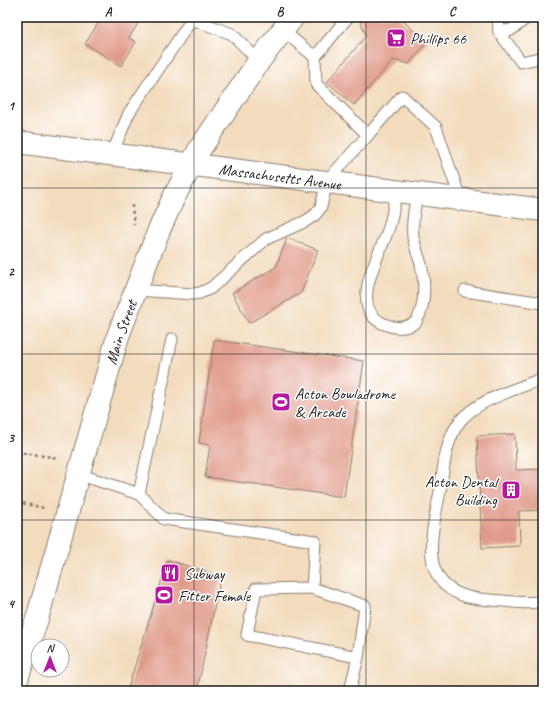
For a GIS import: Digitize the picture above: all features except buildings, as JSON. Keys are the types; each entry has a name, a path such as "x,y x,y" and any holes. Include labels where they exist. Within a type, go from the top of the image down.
{"main road":[{"name":"Main Street","path":"17,679 37,619 118,336 166,214 190,165 259,61 287,23"},
{"name":"Massachusetts Avenue","path":"17,142 460,198 543,210"}],"lane":[{"path":"315,57 348,17"},
{"path":"498,17 499,32 521,62 543,57"},
{"path":"499,32 512,30 528,17"},
{"path":"112,154 128,113 190,18 232,34 259,61"},
{"path":"287,23 315,57 316,84 368,135"},
{"path":"136,290 193,294 200,293 211,288 260,243 315,216 321,207 327,181 402,96 436,127 460,198"},
{"path":"396,191 391,222 373,268 367,299 372,317 388,326 398,327 406,327 416,322 423,301 423,272 413,238 417,193"},
{"path":"465,292 543,303"},
{"path":"139,494 172,339"},
{"path":"543,378 480,405 465,416 456,428 446,455 430,548 433,565 437,574 445,585 455,592 472,598 526,603 543,601"},
{"path":"80,468 139,494 164,519 315,541 312,588"},
{"path":"350,691 358,657 365,606 312,588 256,589 246,635 358,657"}],"path":[{"path":"538,83 543,79"},
{"path":"17,452 80,468"}],"place":[{"name":"Phillips 66","path":"396,38"},
{"name":"Acton Bowladrome & Arcade","path":"281,402"},
{"name":"Acton Dental Building","path":"511,490"},
{"name":"Subway","path":"170,573"},
{"name":"Fitter Female","path":"164,595"}]}
